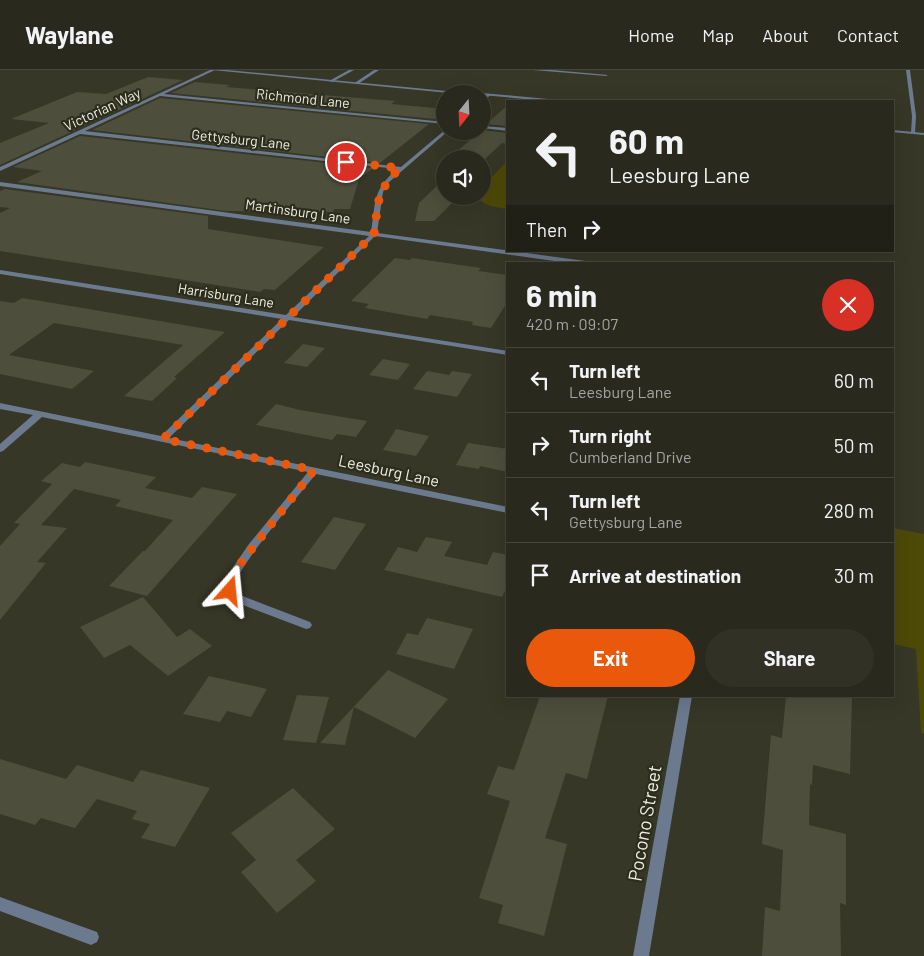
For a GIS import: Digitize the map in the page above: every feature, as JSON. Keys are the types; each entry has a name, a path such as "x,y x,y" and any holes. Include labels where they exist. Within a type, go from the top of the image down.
{"street":[{"path":"214,70 436,90"},
{"name":"Victorian Way","path":"0,169 214,70"},
{"path":"331,81 352,70"},
{"path":"357,83 378,70"},
{"path":"535,70 606,75"},
{"path":"908,70 914,116 913,133"},
{"name":"Richmond Lane","path":"160,95 436,122"},
{"path":"491,95 547,100"},
{"path":"491,128 506,130"},
{"name":"Gettysburg Lane","path":"79,132 400,168"},
{"path":"894,132 924,134"},
{"path":"163,439 374,234 380,192 386,182 436,138"},
{"name":"Martinsburg Lane","path":"0,184 578,262"},
{"name":"Harrisburg Lane","path":"0,272 506,353"},
{"name":"Leesburg Lane","path":"0,406 506,510"},
{"path":"0,449 40,415"},
{"path":"306,625 236,598 230,591 229,583 240,564 314,470"},
{"name":"Pocono Street","path":"640,956 686,697"},
{"path":"0,904 91,937"}],"shaded area":[{"path":"506,162 506,209 488,205 491,205 491,178"},
{"path":"894,528 924,534 924,734 921,733 916,649 894,644"}],"building":[{"path":"148,77 183,80 0,165 0,143 49,123 11,119 77,92 106,94"},
{"path":"195,82 230,85 226,87 395,101 391,104 436,108 436,118 435,119 171,93"},
{"path":"160,98 429,124 380,163 92,130"},
{"path":"506,107 506,126 491,124 491,120"},
{"path":"491,131 506,133 506,144 502,143 491,153 491,150 459,150 470,140 491,140"},
{"path":"80,136 373,168 359,179 350,209 334,209 333,212 226,211 17,182 42,171 13,167"},
{"path":"436,187 436,205 450,205 434,221 415,221 419,203"},
{"path":"5,189 208,216 208,229 324,247 275,290 264,289 260,292 0,251 0,213 10,208 0,207 0,191"},
{"path":"395,258 410,260 412,258 481,268 478,271 506,275 506,304 491,328 472,325 473,322 430,315 427,319 365,308 369,304 351,301"},
{"path":"22,298 225,332 174,377 177,378 152,401 124,396 183,345 54,323 9,355 94,371 72,389 0,374 0,301 14,303"},
{"path":"303,344 325,348 307,367 284,363"},
{"path":"383,359 410,364 398,380 369,375"},
{"path":"427,371 449,375 452,371 472,374 457,397 413,389"},
{"path":"276,404 367,421 356,437 337,434 332,440 256,425"},
{"path":"396,429 429,436 416,456 383,450"},
{"path":"468,443 506,449 506,472 480,466 479,469 456,465"},
{"path":"85,462 156,477 145,488 192,498 202,487 237,494 147,596 109,586 173,520 115,506 121,500 74,489 41,525 67,528 37,562 46,563 0,620 0,546 20,524 14,523 52,484 41,481 62,463 80,467"},
{"path":"334,517 366,524 335,570 301,562"},
{"path":"426,537 452,542 444,556 487,565 493,552 506,555 506,588 502,597 384,570 398,547 417,552"},
{"path":"143,597 177,637 190,629 212,646 168,676 130,645 104,658 80,627"},
{"path":"427,618 473,629 454,669 396,654 407,633 418,635"},
{"path":"388,670 448,699 415,738 354,707 345,745 320,743"},
{"path":"209,676 267,689 251,717 227,711 220,722 183,714"},
{"path":"297,695 329,697 316,743 283,740"},
{"path":"540,697 608,697 587,779 566,773 545,838 567,844 544,936 498,923 503,905 479,898 510,801 487,794 498,766 514,770"},
{"path":"786,697 852,697 850,774 813,765 812,785 810,784 809,825 846,834 846,905 840,903 841,956 762,956 765,907 780,911 783,850 762,844 771,735 782,738"},
{"path":"0,759 66,779 77,765 133,782 141,770 210,788 175,847 141,838 150,824 132,819 137,811 97,799 75,828 41,818 35,825 0,814"},
{"path":"293,788 335,829 296,860 316,881 277,913 241,872 256,860 231,833"}],"route":[{"path":"230,591 229,583 240,564 314,470 163,439 374,234 380,192 386,182 400,168 346,162"}]}
